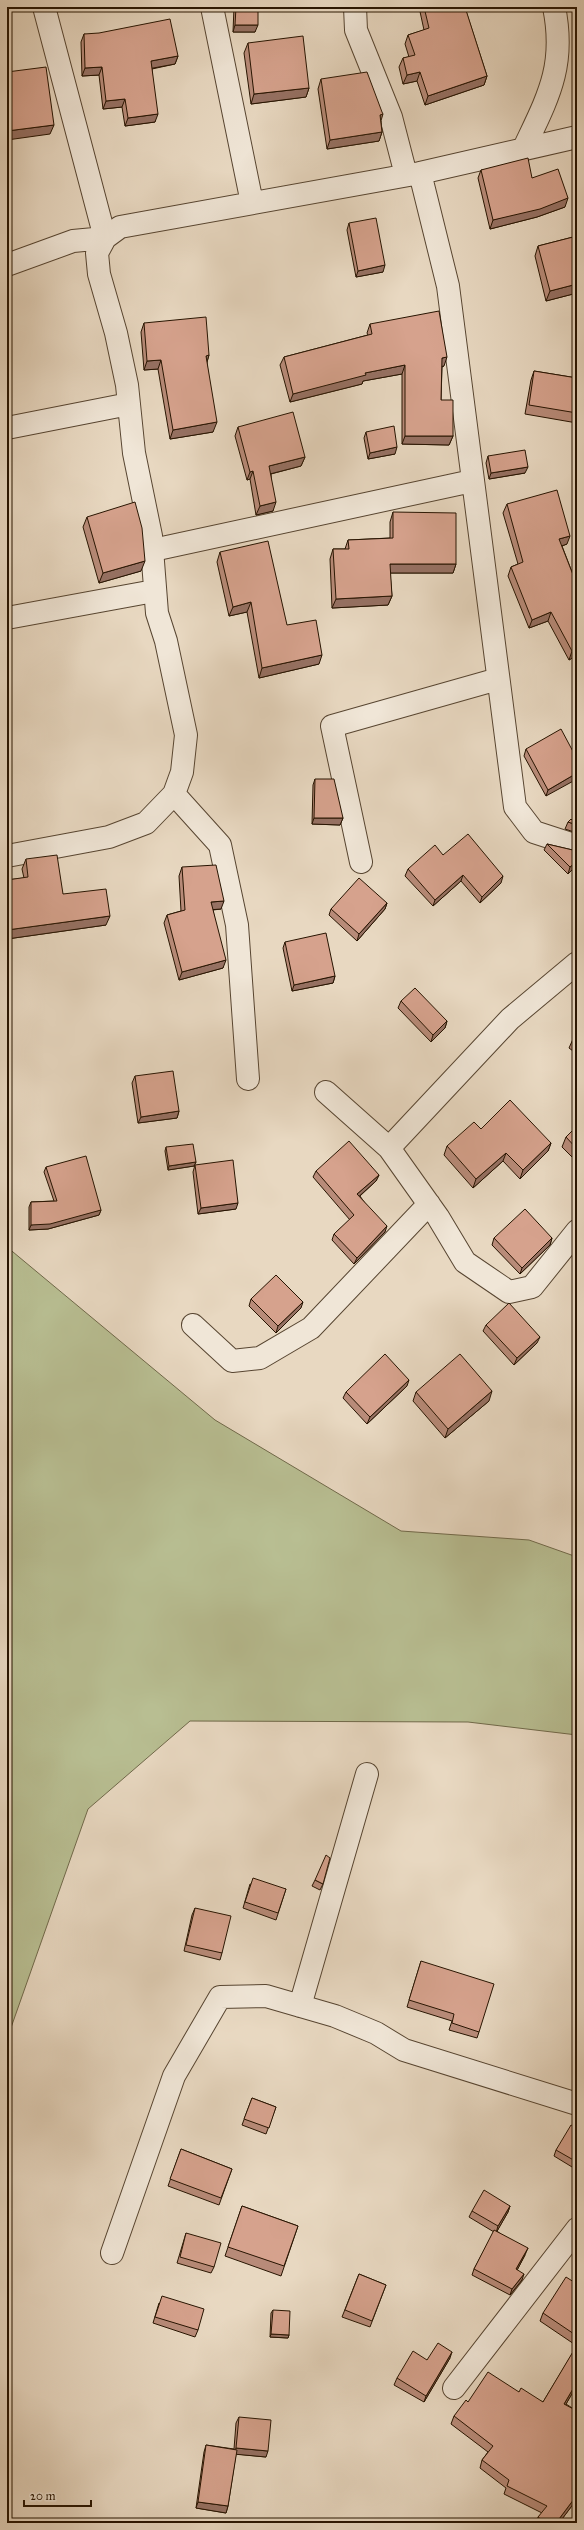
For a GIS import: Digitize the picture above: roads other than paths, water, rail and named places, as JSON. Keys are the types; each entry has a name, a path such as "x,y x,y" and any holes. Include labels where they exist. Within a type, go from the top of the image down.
{"street":[{"path":"44,7 105,238"},
{"path":"212,7 252,203"},
{"path":"355,7 356,30 413,174 448,286 515,807 534,832 577,846"},
{"path":"524,148 554,81 558,62 558,37 554,7"},
{"path":"7,856 109,837 146,823 174,794 182,772 186,735 166,641 157,613 152,550 134,453 129,404 116,333 99,274 97,253 105,238 120,227 413,174 577,137"},
{"path":"7,266 73,240 105,238"},
{"path":"7,428 129,404"},
{"path":"152,550 472,481"},
{"path":"7,618 154,590"},
{"path":"361,862 332,726 498,679"},
{"path":"174,794 220,845 237,925 248,1079"},
{"path":"389,1148 510,1019 577,963"},
{"path":"326,1092 389,1148 429,1204 465,1262 509,1292 532,1287 577,1231"},
{"path":"193,1325 232,1360 260,1358 311,1328 429,1204"},
{"path":"300,2006 367,1774"},
{"path":"112,2253 174,2076 220,1997 266,1996 335,2016 376,2034 404,2050 577,2104"},
{"path":"454,2388 577,2229"}]}
